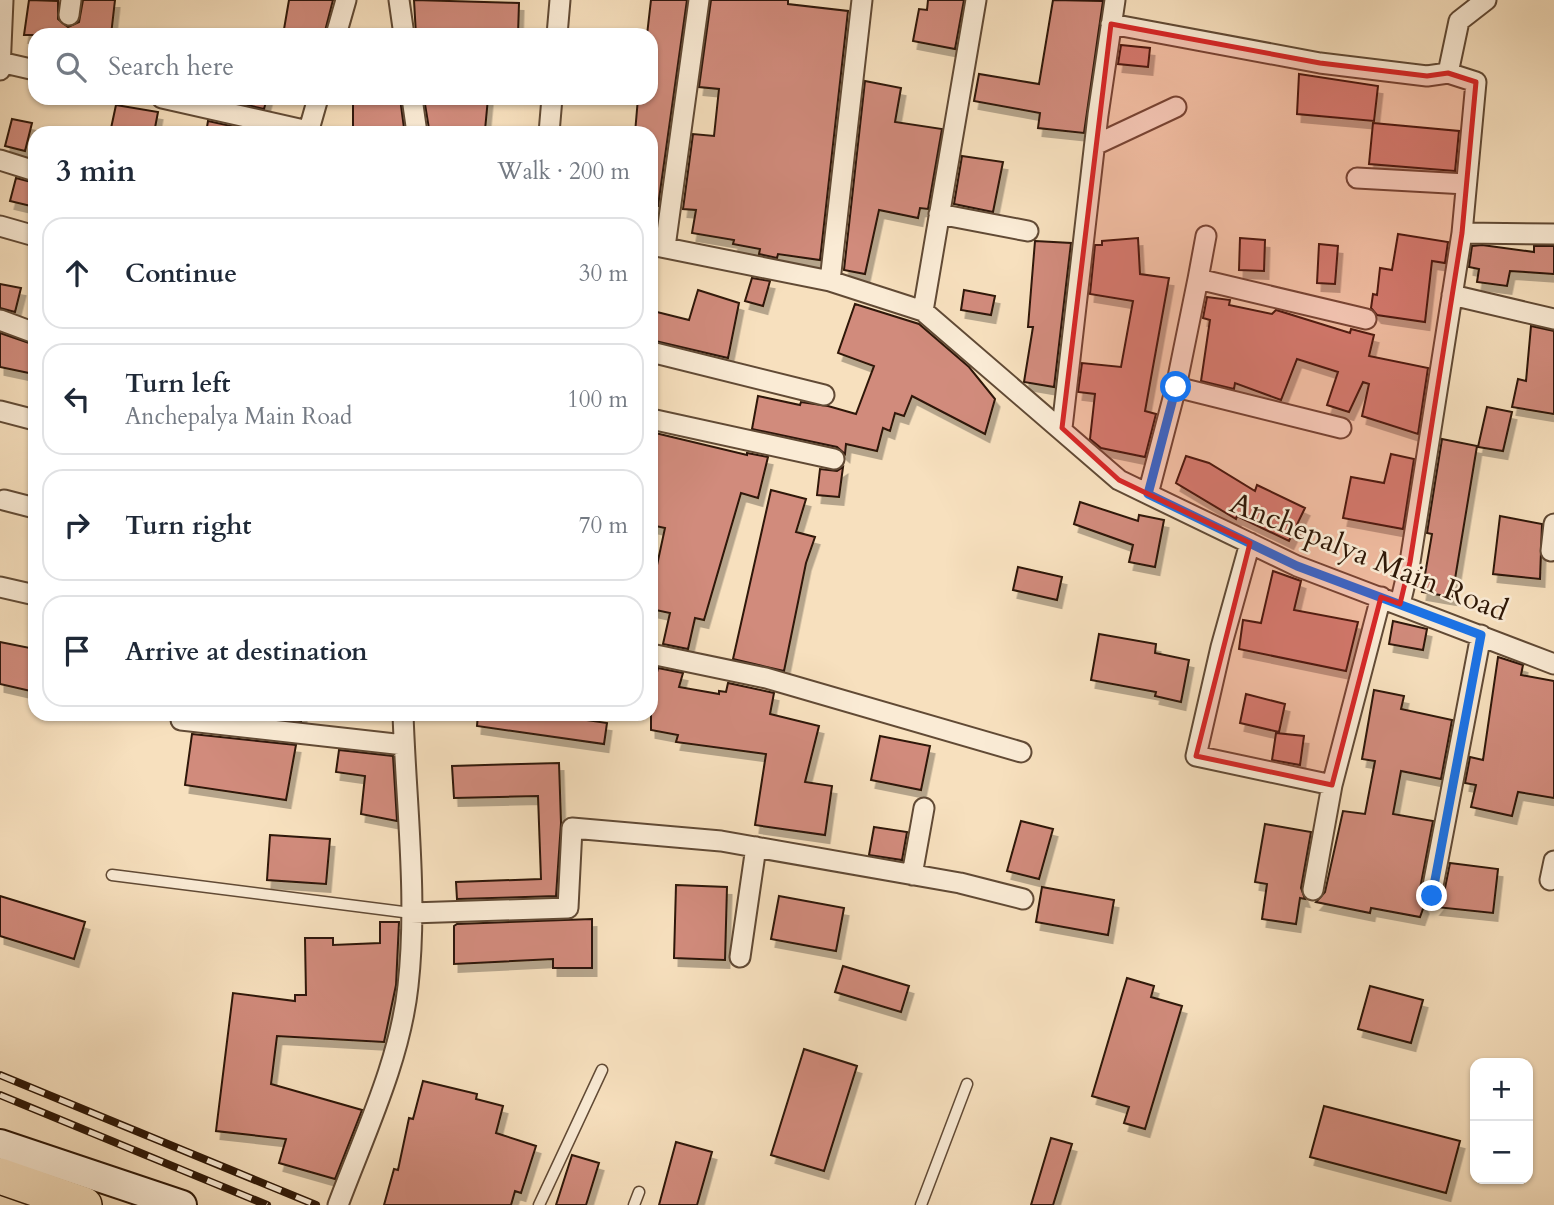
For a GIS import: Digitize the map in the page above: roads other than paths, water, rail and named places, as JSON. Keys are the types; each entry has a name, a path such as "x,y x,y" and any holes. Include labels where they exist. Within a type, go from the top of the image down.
{"highway":[{"path":"0,1176 84,1205"}],"street":[{"path":"3,0 1,65 28,69"},
{"path":"338,28 346,0"},
{"path":"399,0 403,28"},
{"path":"558,28 560,0"},
{"path":"658,246 699,0"},
{"path":"830,281 862,0"},
{"path":"923,311 976,0"},
{"path":"1062,428 1115,0"},
{"path":"1448,73 1459,21 1486,0"},
{"path":"1111,24 1320,63 1427,76 1448,73 1476,82 1462,233 1410,562 1400,604"},
{"path":"192,105 282,126"},
{"path":"310,126 316,105"},
{"path":"413,105 416,126"},
{"path":"550,126 551,105"},
{"path":"1095,145 1176,107"},
{"path":"0,160 28,169"},
{"path":"1357,178 1466,184"},
{"path":"939,214 1028,231"},
{"path":"0,226 28,234"},
{"path":"1462,233 1554,234"},
{"path":"1148,494 1176,387 1206,236"},
{"name":"Anchepalya Main Road","path":"658,246 830,281 923,311 1062,428 1119,480 1297,566 1554,664"},
{"path":"1198,279 1366,319"},
{"path":"1452,295 1554,318"},
{"path":"0,320 28,330"},
{"path":"658,354 824,395"},
{"path":"1176,387 1341,428"},
{"path":"0,411 28,418"},
{"path":"658,421 834,459"},
{"path":"4,500 28,506"},
{"path":"1550,551 1554,524"},
{"path":"1250,543 1221,648 1196,756 1332,785"},
{"path":"0,587 28,593"},
{"path":"1313,890 1332,785 1381,597"},
{"path":"1432,896 1481,635"},
{"path":"658,655 766,678 1021,752"},
{"path":"190,721 404,745"},
{"path":"338,1205 380,1095 402,1020 408,987 411,913 403,721"},
{"path":"912,875 924,808"},
{"path":"411,913 568,908 572,828 756,847 912,875 1023,899"},
{"path":"740,957 756,847"},
{"path":"0,1144 182,1205"}],"lane":[{"path":"112,875 411,913"},
{"path":"539,1205 602,1070"},
{"path":"921,1205 967,1084"},
{"path":"634,1205 639,1192"}],"railway":[{"path":"0,1075 316,1205"},
{"path":"0,1095 267,1205"}]}
